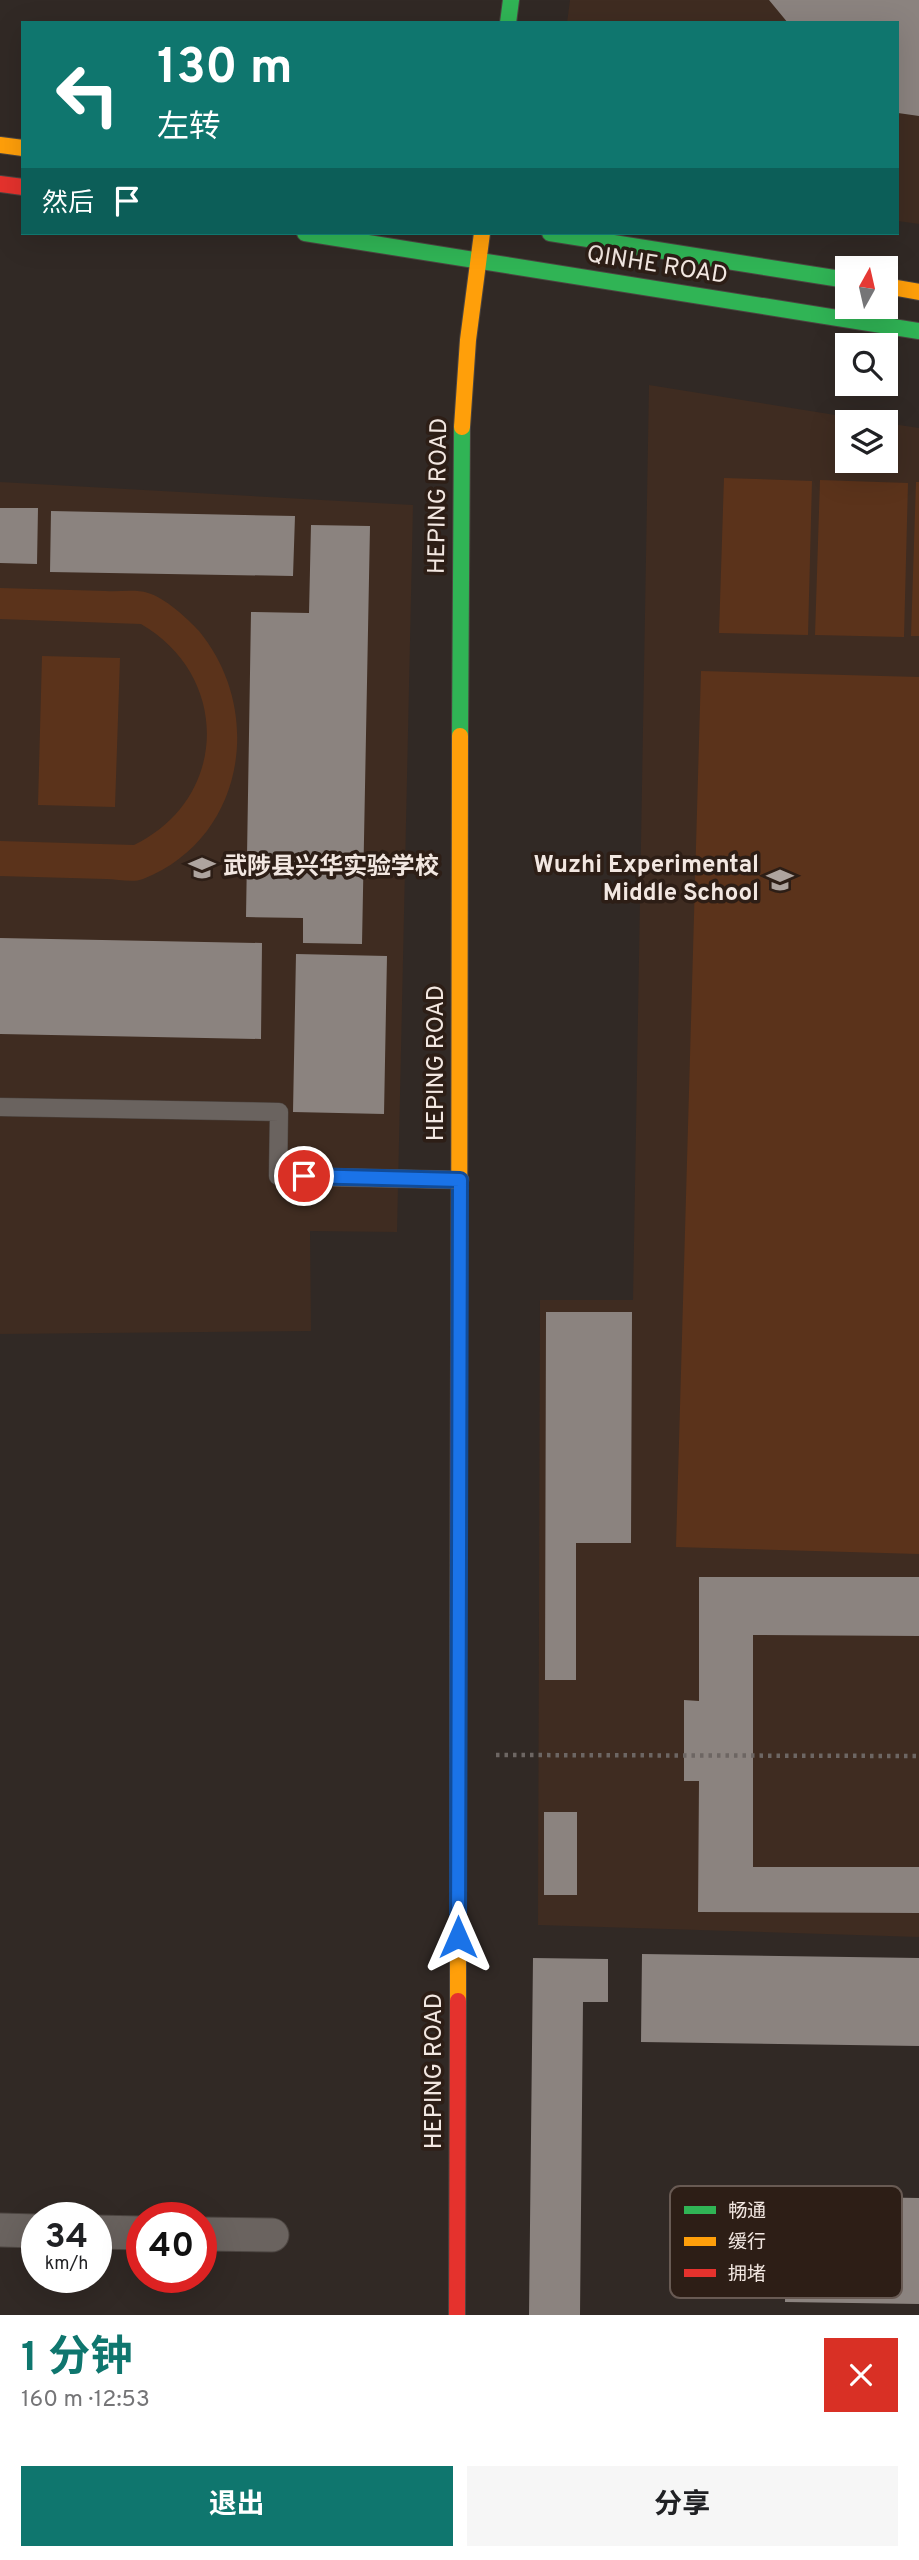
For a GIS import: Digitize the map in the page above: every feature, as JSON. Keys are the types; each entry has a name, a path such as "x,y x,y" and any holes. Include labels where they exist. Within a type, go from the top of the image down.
{"street":[{"path":"508,21 511,0"},
{"path":"0,145 21,148"},
{"path":"0,184 21,187"},
{"name":"QINHE ROAD","path":"318,235 919,331"},
{"name":"HEPING ROAD","path":"457,2315 461,448 468,341 482,235"},
{"name":"QINHE ROAD","path":"563,235 835,278"},
{"path":"898,288 919,292"},
{"path":"0,2231 21,2231"},
{"path":"217,2234 272,2235"}],"lane":[{"path":"0,1107 279,1112 278,1176 460,1180"}],"path":[{"path":"458,1755 919,1756"}],"shaded area":[{"path":"570,0 919,0 919,224 899,221 899,21 567,21"},
{"name":"Wuzhi Experimental Middle School","path":"649,385 835,415 835,473 898,473 898,425 919,428 919,1937 538,1925 540,1300 633,1300"},
{"path":"724,478 812,481 808,635 719,633"},
{"path":"820,480 908,483 904,637 815,635"},
{"name":"武陟县兴华实验学校","path":"0,482 413,505 397,1232 310,1231 311,1331 0,1334"},
{"path":"916,482 919,482 919,636 911,636"},
{"path":"0,588 133,591 154,595 199,631 220,663 232,698 237,734 234,770 223,804 204,835 177,860 135,881 0,876 0,841 134,845 165,824 188,798 202,769 207,737 203,705 191,674 170,647 141,624 0,619"},
{"path":"42,656 120,658 115,807 38,805"},
{"path":"701,671 919,677 919,1554 676,1547"}],"building":[{"path":"769,0 919,0 919,116 899,113 899,21 786,21"},
{"path":"0,508 38,508 37,564 0,563"},
{"path":"51,511 295,516 293,576 50,572"},
{"path":"311,525 370,526 362,944 303,943 303,918 246,917 251,612 309,613"},
{"path":"0,938 262,943 261,1039 0,1034"},
{"path":"296,954 387,956 384,1114 293,1112"},
{"path":"546,1312 632,1312 631,1543 576,1543 576,1680 545,1680"},
{"path":"699,1577 919,1577 919,1636 753,1635 753,1867 919,1867 919,1913 698,1912 699,1781 684,1781 684,1700 699,1701"},
{"path":"544,1812 577,1812 577,1895 544,1895"},
{"path":"642,1954 919,1958 919,2046 641,2042"},
{"path":"533,1958 608,1959 608,2002 583,2002 580,2315 529,2315"},
{"path":"902,2198 919,2198 919,2304 785,2302 785,2298 902,2298"}],"traffic: fast":[{"path":"508,21 511,0"},
{"path":"318,235 919,331"},
{"path":"563,235 835,278"},
{"path":"460,736 462,427"}],"traffic: slow":[{"path":"0,145 21,148"},
{"path":"462,427 468,340 482,235"},
{"path":"898,288 919,292"},
{"path":"459,1345 460,736"},
{"path":"458,1636 458,2001"}],"traffic: jam":[{"path":"0,184 21,187"},
{"path":"458,1636 459,1345"},
{"path":"457,2315 458,2001"}],"place":[{"name":"武陟县兴华实验学校","path":"202,868"},
{"name":"Wuzhi Experimental Middle School","path":"780,880"}],"route":[{"path":"304,1176 460,1180 458,1937"}]}
